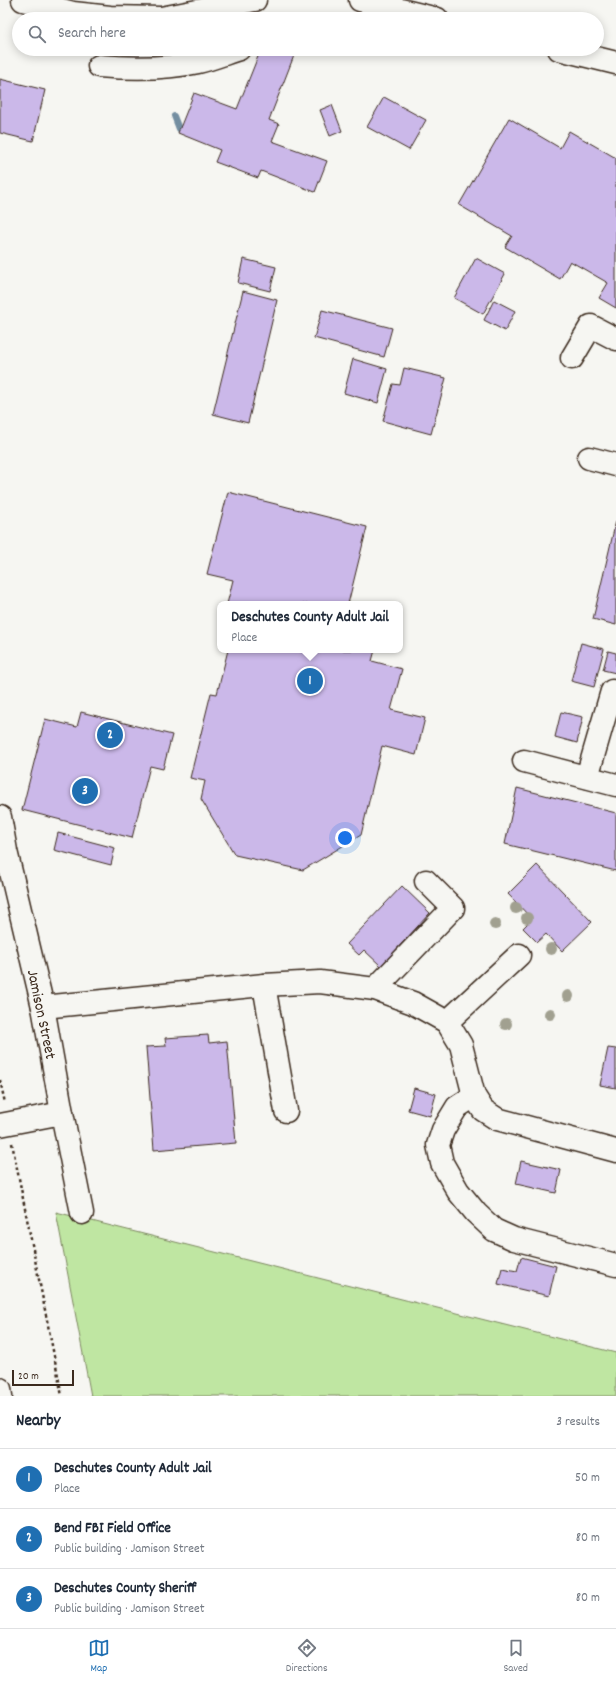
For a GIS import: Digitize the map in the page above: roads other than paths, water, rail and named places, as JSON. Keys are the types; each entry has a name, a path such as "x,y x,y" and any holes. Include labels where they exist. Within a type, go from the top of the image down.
{"main road":[{"path":"23,0 69,12"},
{"path":"188,12 223,3 255,0"},
{"path":"360,0 409,12"},
{"path":"99,66 126,68 166,58 198,62 217,56"},
{"path":"588,56 616,63"},
{"path":"572,358 591,326 616,339"},
{"path":"589,458 616,465"},
{"path":"587,777 612,690 616,692"},
{"path":"524,762 616,785"},
{"name":"Jamison Street","path":"0,817 6,851 43,1007 82,1213"},
{"path":"375,989 453,908 426,881"},
{"path":"447,1022 520,955"},
{"path":"43,1007 264,985 320,982 375,989 413,1002 447,1022 461,1045 474,1096 483,1110 497,1119 616,1150"},
{"path":"264,985 286,1111"},
{"path":"474,1096 457,1107 443,1130 438,1145 442,1163 458,1191 476,1213 494,1230 514,1239 616,1265"},
{"path":"4,1124 62,1113"},
{"path":"0,1389 1,1396"}],"waterway":[{"path":"174,116 179,129"}],"place":[{"name":"Deschutes County Adult Jail","path":"310,681"},
{"name":"Bend FBI Field Office","path":"110,735"},
{"name":"Deschutes County Sheriff","path":"85,791"}]}
